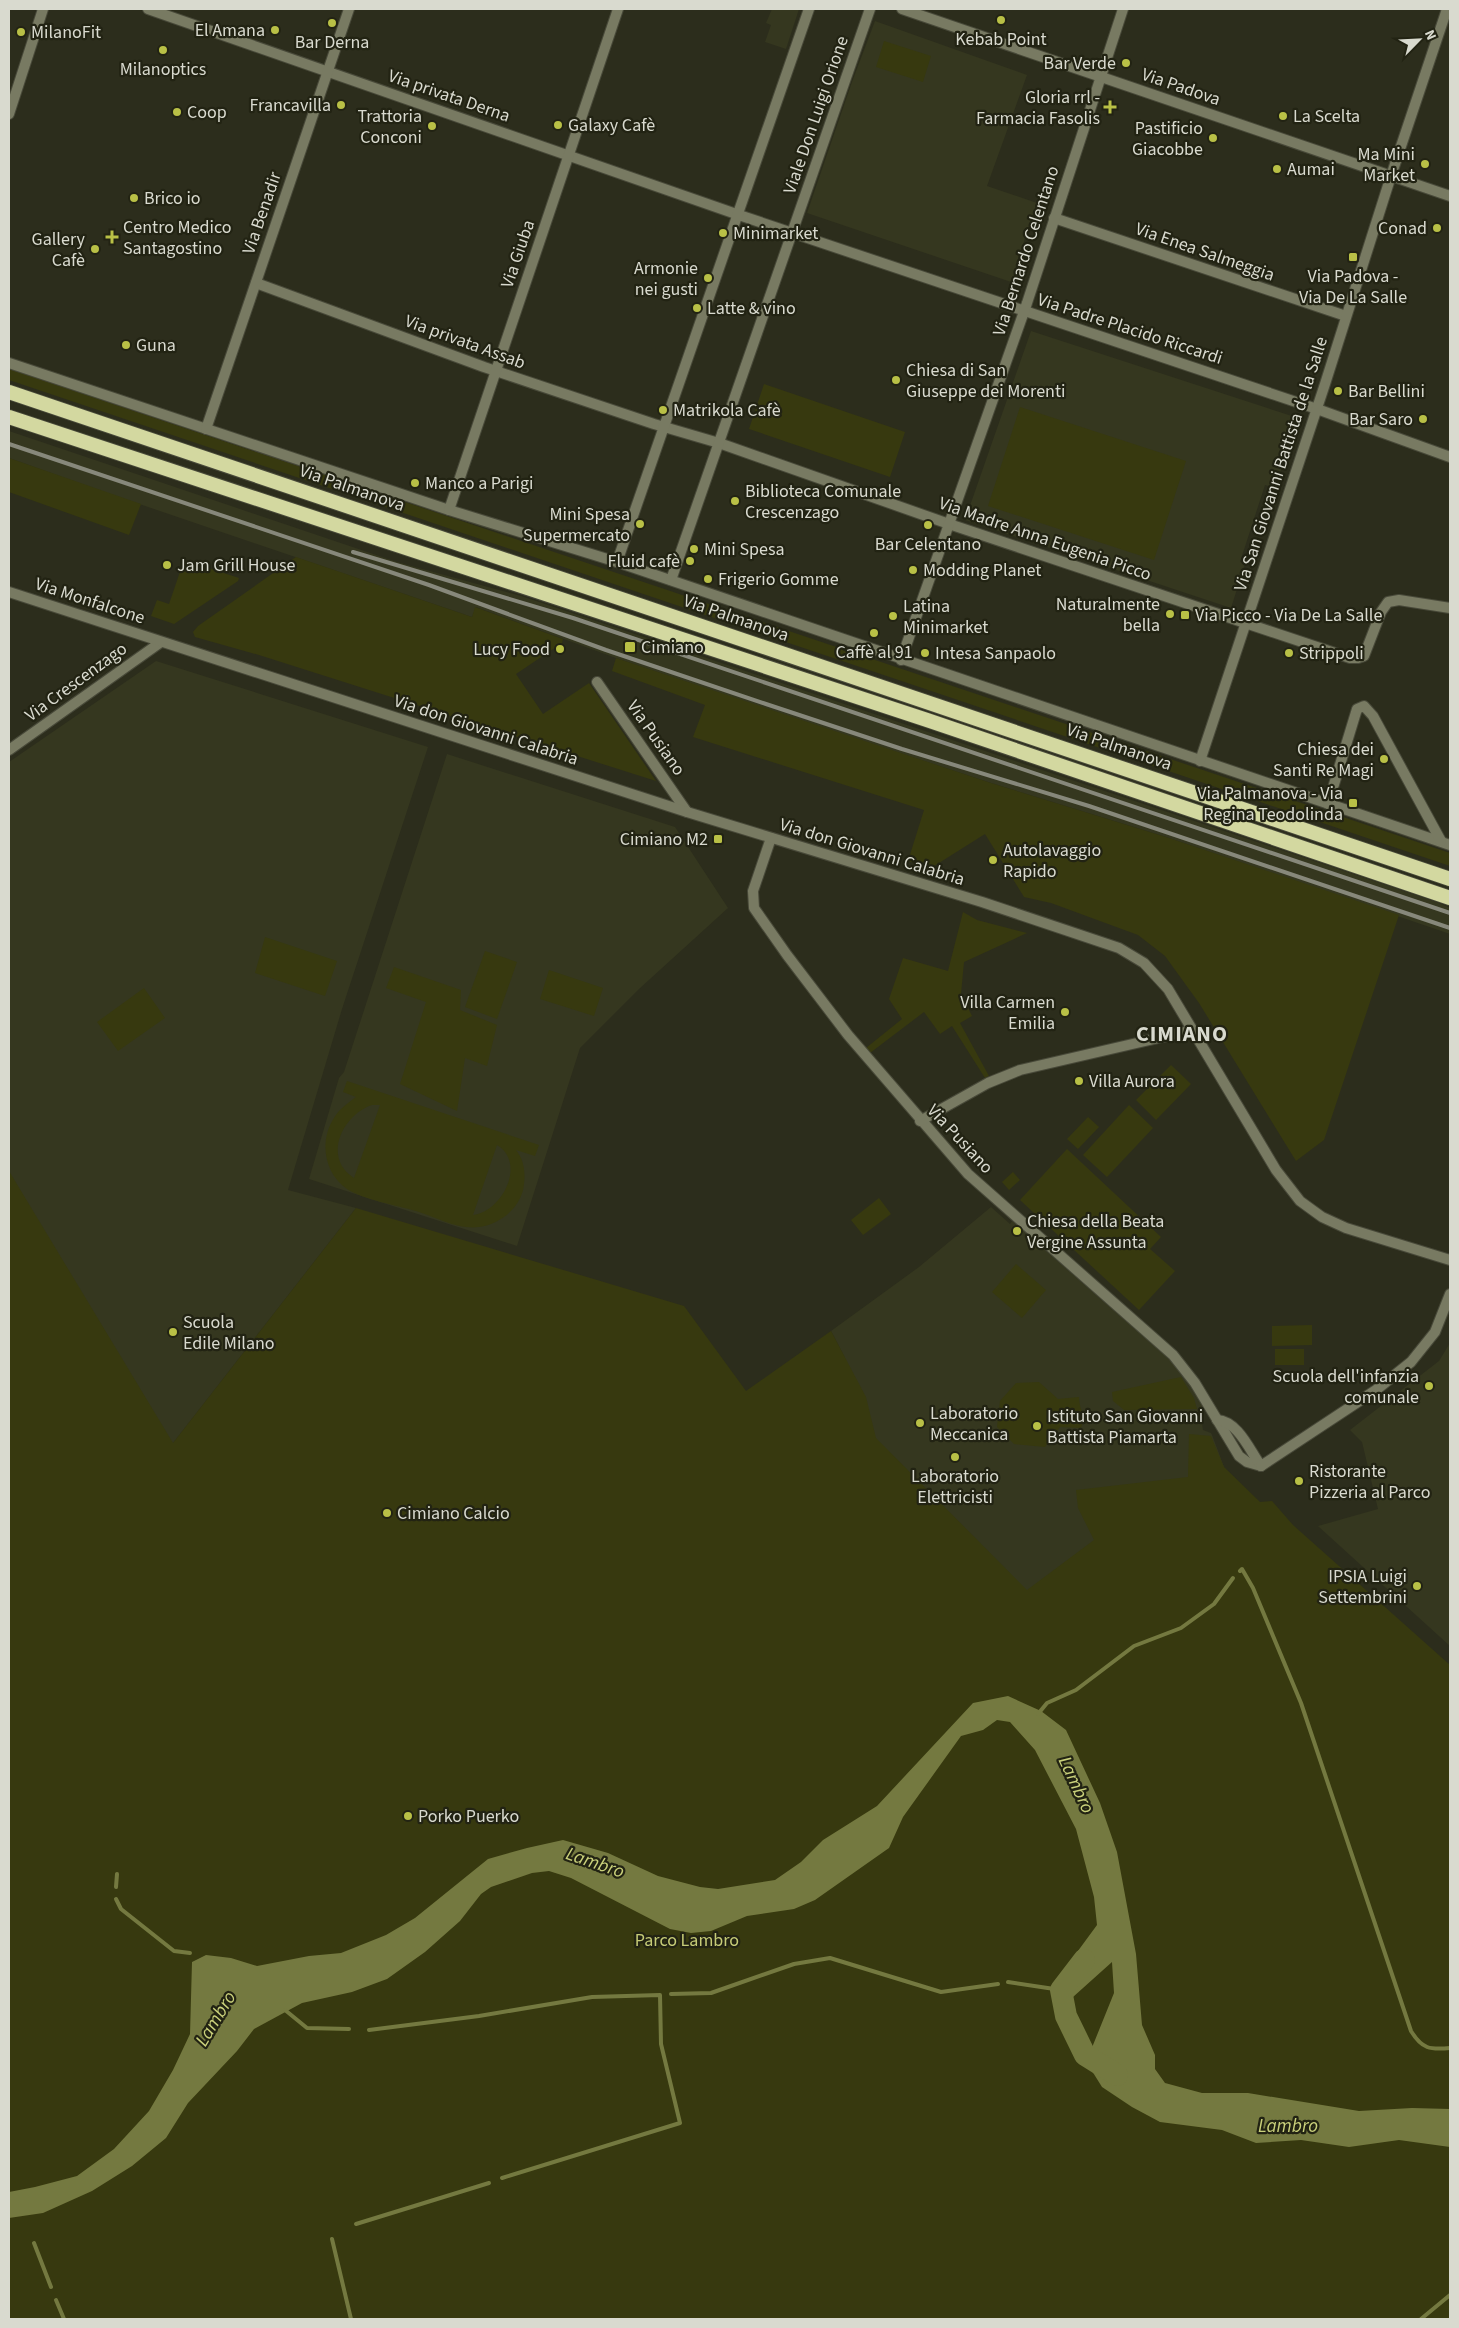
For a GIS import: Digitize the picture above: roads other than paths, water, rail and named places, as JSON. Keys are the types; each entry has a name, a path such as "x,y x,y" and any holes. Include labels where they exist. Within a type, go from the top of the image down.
{"highway":[{"name":"Via Palmanova","path":"9,392 1450,879"},
{"name":"Via Palmanova","path":"9,417 908,714 1450,898"}],"street":[{"path":"9,114 43,9"},
{"name":"Via privata Derna","path":"148,9 738,214"},
{"name":"Via Benadir","path":"206,428 349,9"},
{"name":"Via Giuba","path":"449,510 570,156 618,9"},
{"path":"618,562 809,9"},
{"name":"Viale Don Luigi Orione","path":"671,580 870,9"},
{"name":"Via Padova","path":"902,9 1450,196"},
{"name":"Via Bernardo Celentano","path":"901,660 1024,311 1123,9"},
{"name":"Via San Giovanni Battista de la Salle","path":"1200,762 1446,10"},
{"path":"738,214 792,232"},
{"name":"Via Enea Salmeggia","path":"1054,218 1346,316"},
{"name":"Via Padre Placido Riccardi","path":"792,232 1317,409 1450,457"},
{"name":"Via privata Assab","path":"256,283 495,371 665,427"},
{"name":"Via Palmanova","path":"9,363 449,510 618,562 1200,762 1446,843"},
{"path":"665,427 719,443"},
{"name":"Via Madre Anna Eugenia Picco","path":"719,443 949,524 1350,658 1361,658 1368,650 1381,612 1388,602 1397,600 1450,608"},
{"name":"Via Monfalcone","path":"9,592 161,642"},
{"name":"Via Crescenzago","path":"9,750 161,642"},
{"name":"Via don Giovanni Calabria","path":"161,642 687,812 982,902 1113,945 1140,960 1158,976 1193,1030 1276,1170 1300,1201 1322,1216 1346,1228 1450,1260"},
{"name":"Via Pusiano","path":"597,682 687,812"},
{"path":"1328,804 1358,708 1359,706 1364,706 1373,716 1446,843"},
{"name":"Via Pusiano","path":"771,838 752,895 755,910 848,1035 920,1120 979,1185 1173,1355 1191,1378 1217,1420 1226,1421 1233,1426 1261,1466 1370,1394 1411,1362 1435,1332 1450,1294"},
{"path":"920,1120 988,1083 1020,1070 1193,1030"}],"water":[{"path":"1008,1696 1041,1711 1066,1730 1100,1803 1117,1852 1136,1954 1142,2025 1155,2055 1155,2069 1165,2083 1202,2093 1248,2093 1359,2111 1412,2108 1450,2109 1450,2147 1399,2140 1349,2147 1301,2140 1256,2143 1222,2130 1160,2122 1132,2107 1102,2087 1092,2071 1091,2050 1114,1993 1112,1962 1073,1997 1061,1974 1097,1925 1094,1897 1076,1829 1035,1750 1010,1722 997,1720 983,1730 961,1736 903,1817 889,1848 815,1900 794,1909 747,1916 711,1931 691,1933 670,1929 571,1878 549,1871 532,1873 491,1887 481,1894 460,1921 425,1952 387,1979 352,1992 302,2003 254,2029 237,2051 188,2103 166,2138 132,2166 92,2191 43,2213 9,2218 9,2192 77,2176 114,2149 149,2111 173,2070 190,2034 192,1962 206,1955 231,1958 257,1966 309,1956 341,1953 386,1935 415,1918 488,1859 563,1840 608,1853 658,1876 700,1887 718,1889 775,1880 801,1862 823,1840 877,1806 973,1703"}],"waterway":[{"path":"1240,1571 1242,1569 1253,1588 1301,1703 1411,2031 1419,2042 1427,2047 1437,2049 1450,2048"},
{"path":"1038,1714 1047,1703 1076,1690 1134,1646 1181,1628 1214,1604 1233,1578"},
{"path":"116,1887 117,1874"},
{"path":"116,1899 121,1909 174,1951 190,1953"},
{"path":"671,1994 711,1993 794,1964 830,1958 941,1992 998,1984"},
{"name":"Lambro","path":"1084,1960 1061,1990 1066,2016 1085,2055 1117,2075"},
{"path":"1008,1982 1061,1990"},
{"path":"369,2030 479,2016 592,1997 660,1995 661,2044 680,2123 502,2178"},
{"path":"285,2010 307,2028 349,2029"},
{"path":"356,2224 489,2183"},
{"path":"332,2239 351,2319"},
{"path":"34,2243 51,2287"},
{"path":"1421,2319 1450,2295"},
{"path":"56,2300 64,2319"}],"railway":[{"path":"9,444 429,585 606,650 766,704 902,749 1089,806 1450,928"},
{"path":"353,552 573,618 1450,913"}],"place":[{"name":"Kebab Point","path":"1001,20"},
{"name":"Bar Derna","path":"332,23"},
{"name":"El Amana","path":"275,30"},
{"name":"MilanoFit","path":"21,32"},
{"name":"Milanoptics","path":"163,50"},
{"name":"Bar Verde","path":"1126,63"},
{"name":"Francavilla","path":"341,105"},
{"name":"Gloria rrl - Farmacia Fasolis","path":"1110,107"},
{"name":"Coop","path":"177,112"},
{"name":"La Scelta","path":"1283,116"},
{"name":"Galaxy Cafè","path":"558,125"},
{"name":"Trattoria Conconi","path":"432,126"},
{"name":"Pastificio Giacobbe","path":"1213,138"},
{"name":"Ma Mini Market","path":"1425,164"},
{"name":"Aumai","path":"1277,169"},
{"name":"Brico io","path":"134,198"},
{"name":"Conad","path":"1437,228"},
{"name":"Minimarket","path":"723,233"},
{"name":"Centro Medico Santagostino","path":"112,237"},
{"name":"Gallery Cafè","path":"95,249"},
{"name":"Via Padova - Via De La Salle","path":"1353,257"},
{"name":"Armonie nei gusti","path":"708,278"},
{"name":"Latte & vino","path":"697,308"},
{"name":"Guna","path":"126,345"},
{"name":"Chiesa di San Giuseppe dei Morenti","path":"896,380"},
{"name":"Bar Bellini","path":"1338,391"},
{"name":"Matrikola Cafè","path":"663,410"},
{"name":"Bar Saro","path":"1423,419"},
{"name":"Manco a Parigi","path":"415,483"},
{"name":"Biblioteca Comunale Crescenzago","path":"735,501"},
{"name":"Mini Spesa Supermercato","path":"640,524"},
{"name":"Bar Celentano","path":"928,525"},
{"name":"Mini Spesa","path":"694,549"},
{"name":"Fluid cafè","path":"690,561"},
{"name":"Jam Grill House","path":"167,565"},
{"name":"Modding Planet","path":"913,570"},
{"name":"Frigerio Gomme","path":"708,579"},
{"name":"Naturalmente bella","path":"1170,614"},
{"name":"Via Picco - Via De La Salle","path":"1185,615"},
{"name":"Latina Minimarket","path":"893,616"},
{"name":"Caffè al 91","path":"874,633"},
{"name":"Cimiano","path":"630,647"},
{"name":"Lucy Food","path":"560,649"},
{"name":"Intesa Sanpaolo","path":"925,653"},
{"name":"Strippoli","path":"1289,653"},
{"name":"Chiesa dei Santi Re Magi","path":"1384,759"},
{"name":"Via Palmanova - Via Regina Teodolinda","path":"1353,803"},
{"name":"Cimiano M2","path":"718,839"},
{"name":"Autolavaggio Rapido","path":"993,860"},
{"name":"Villa Carmen Emilia","path":"1065,1012"},
{"name":"Villa Aurora","path":"1079,1081"},
{"name":"Chiesa della Beata Vergine Assunta","path":"1017,1231"},
{"name":"Scuola Edile Milano","path":"173,1332"},
{"name":"Scuola dell'infanzia comunale","path":"1429,1386"},
{"name":"Laboratorio Meccanica","path":"920,1423"},
{"name":"Istituto San Giovanni Battista Piamarta","path":"1037,1426"},
{"name":"Laboratorio Elettricisti","path":"955,1457"},
{"name":"Ristorante Pizzeria al Parco","path":"1299,1481"},
{"name":"Cimiano Calcio","path":"387,1513"},
{"name":"IPSIA Luigi Settembrini","path":"1417,1586"},
{"name":"Porko Puerko","path":"408,1816"}],"district":[{"name":"CIMIANO","path":"1182,1034"}],"park label":[{"name":"Parco Lambro","path":"687,1940"}]}
